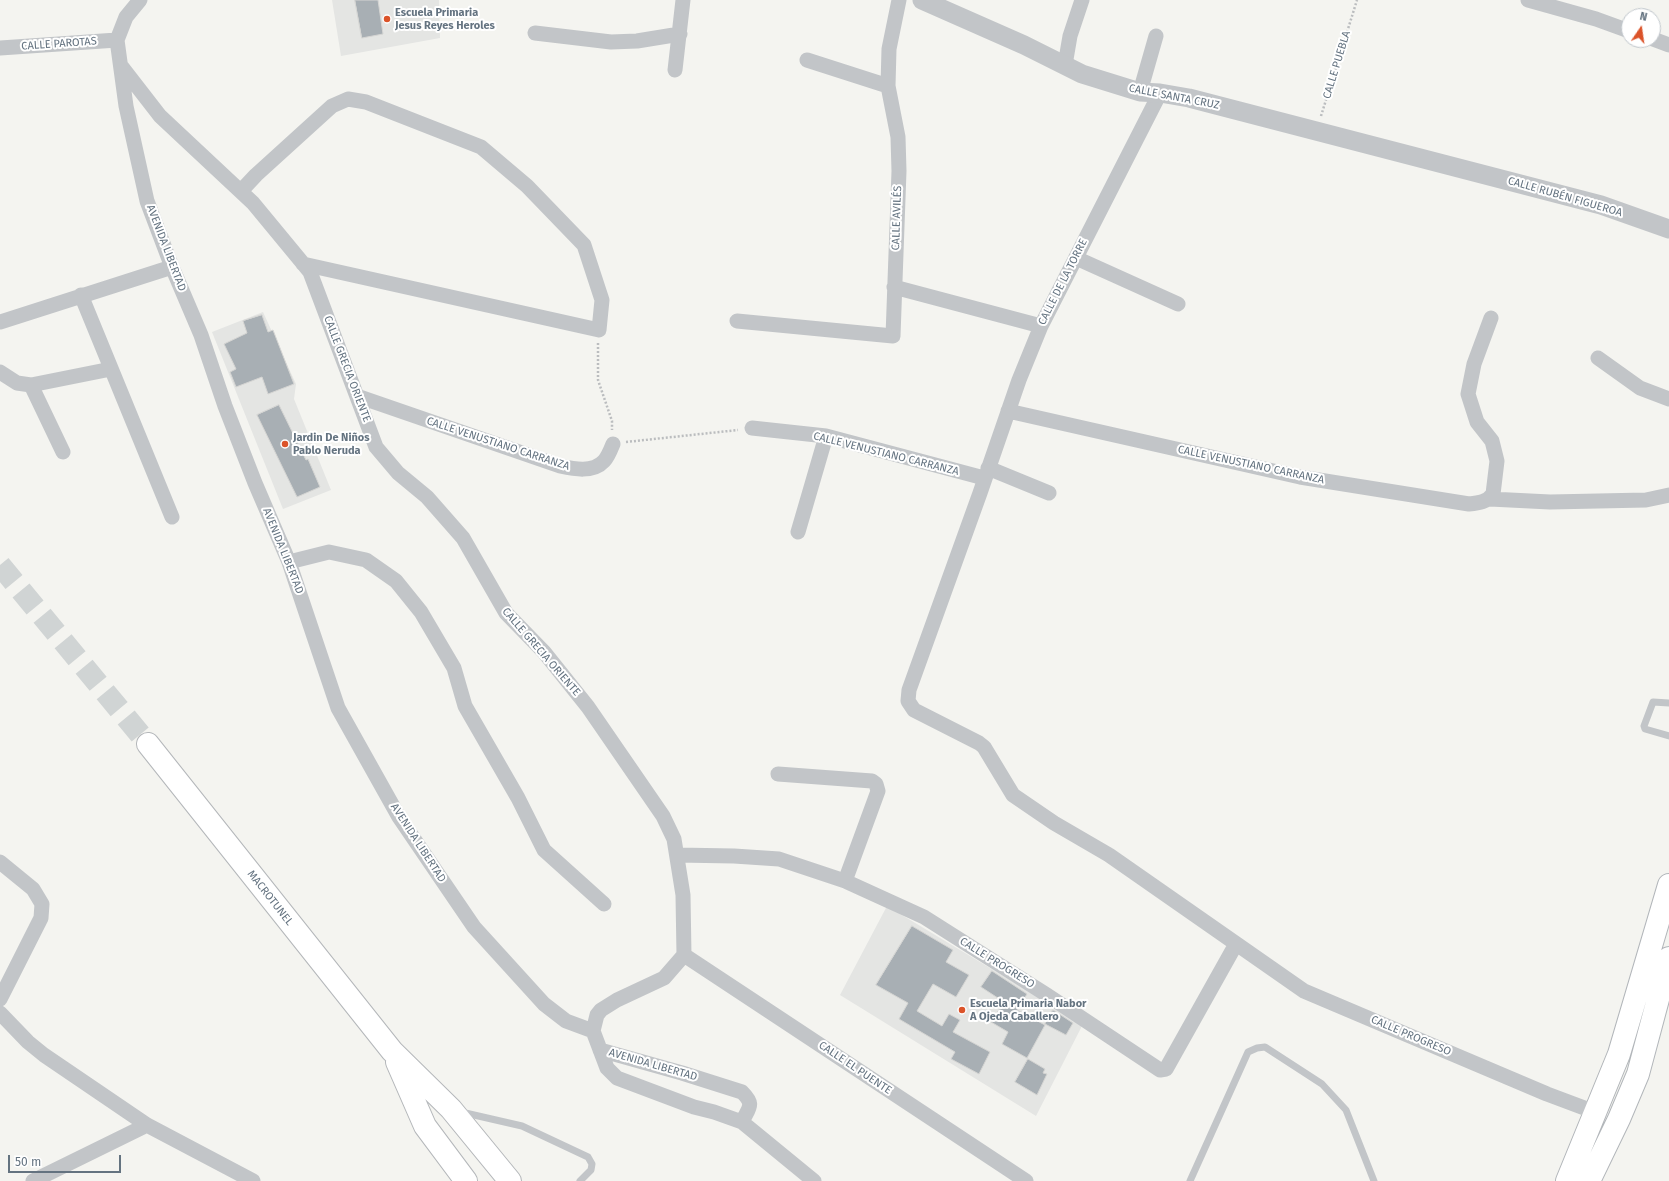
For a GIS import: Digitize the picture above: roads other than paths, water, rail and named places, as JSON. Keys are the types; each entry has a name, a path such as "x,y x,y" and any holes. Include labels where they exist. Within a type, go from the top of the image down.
{"main road":[{"name":"MACROTUNEL","path":"148,744 392,1051 451,1109 510,1181"},
{"path":"1567,1181 1619,1054 1669,885"},
{"path":"1589,1181 1619,1119 1638,1074 1669,958"},
{"name":"MACROTUNEL","path":"392,1051 425,1126 466,1181"}],"street":[{"path":"117,40 126,17 140,0"},
{"path":"674,70 680,34 683,0"},
{"name":"CALLE AVILÉS","path":"737,321 893,336 899,171 898,137 888,86 890,49 899,0"},
{"name":"CALLE SANTA CRUZ","path":"922,0 942,4 1082,74 1140,92 1160,93 1190,98 1460,168"},
{"path":"1065,65 1070,36 1082,0"},
{"path":"1528,0 1596,19 1621,28"},
{"path":"535,33 611,42 637,41 680,34"},
{"path":"1140,92 1156,36"},
{"name":"CALLE PAROTAS","path":"0,48 117,40"},
{"name":"AVENIDA LIBERTAD","path":"117,40 122,66 126,106 147,201 172,267 201,334 225,406 255,483 289,562 338,708 399,816 474,927 544,1004 566,1021 593,1030"},
{"path":"807,60 888,86"},
{"name":"CALLE GRECIA ORIENTE","path":"122,66 160,116 253,203 310,272 376,447 398,473 427,497 463,538 506,613 544,652 588,707 663,816 674,839 677,855 683,895 684,955"},
{"name":"CALLE DE LA TORRE","path":"908,701 909,690 1008,411 1041,326 1160,93"},
{"path":"241,191 256,175 332,106 348,100 366,102 481,147 527,186 584,245 602,300 599,330 303,264"},
{"name":"CALLE RUBÉN FIGUEROA","path":"1460,168 1601,205 1669,229"},
{"path":"1076,258 1178,304"},
{"path":"0,322 172,267"},
{"path":"894,287 1041,326"},
{"path":"81,296 172,517"},
{"path":"1491,318 1474,364 1468,394 1477,422 1492,442 1496,461 1491,496 1550,502 1646,500 1669,495"},
{"path":"1598,358 1640,388 1669,399"},
{"path":"0,372 18,383 31,385 111,369"},
{"path":"31,385 63,452"},
{"name":"CALLE VENUSTIANO CARRANZA","path":"357,396 560,466 577,469 594,468 604,461 613,444"},
{"name":"CALLE VENUSTIANO CARRANZA","path":"1008,411 1300,477 1469,504 1481,503 1491,496"},
{"name":"CALLE VENUSTIANO CARRANZA","path":"752,428 826,436 986,473 1049,493"},
{"path":"798,532 826,436"},
{"path":"289,562 330,552 366,560 396,581 421,612 454,668 465,706 518,798 544,850 604,904"},
{"name":"CALLE PROGRESO","path":"908,701 914,710 984,747 1014,794 1054,823 1109,855 1304,991 1547,1094 1594,1112"},
{"path":"778,774 872,781 876,784 878,791 846,881"},
{"name":"CALLE PROGRESO","path":"677,855 734,856 779,859 846,881 924,917 1047,995 1160,1070 1166,1069 1236,944"},
{"path":"0,862 33,889 42,904 41,918 0,999"},
{"path":"600,1050 593,1030 597,1015 601,1010 617,1000 664,978 684,955"},
{"name":"CALLE EL PUENTE","path":"684,955 1026,1181"},
{"path":"0,1014 28,1042 44,1055 148,1125 250,1180"},
{"name":"AVENIDA LIBERTAD","path":"600,1050 682,1073 742,1092 749,1100 750,1104 742,1122"},
{"name":"AVENIDA LIBERTAD","path":"600,1050 606,1068 617,1078 694,1107 742,1122 814,1181"},
{"path":"33,1181 148,1125"}],"lane":[{"path":"1669,703 1653,702 1644,726 1646,729 1669,736"},
{"path":"1190,1181 1248,1052 1256,1048 1265,1047 1322,1084 1346,1110 1374,1181"},
{"path":"451,1109 522,1126 588,1158 592,1164 591,1170 580,1181"}],"tunnel":[{"path":"0,565 148,744"}],"place":[{"name":"Escuela Primaria Jesus Reyes Heroles","path":"387,19"},
{"name":"Jardin De Niños Pablo Neruda","path":"285,444"},
{"name":"Escuela Primaria Nabor A Ojeda Caballero","path":"962,1010"}]}
